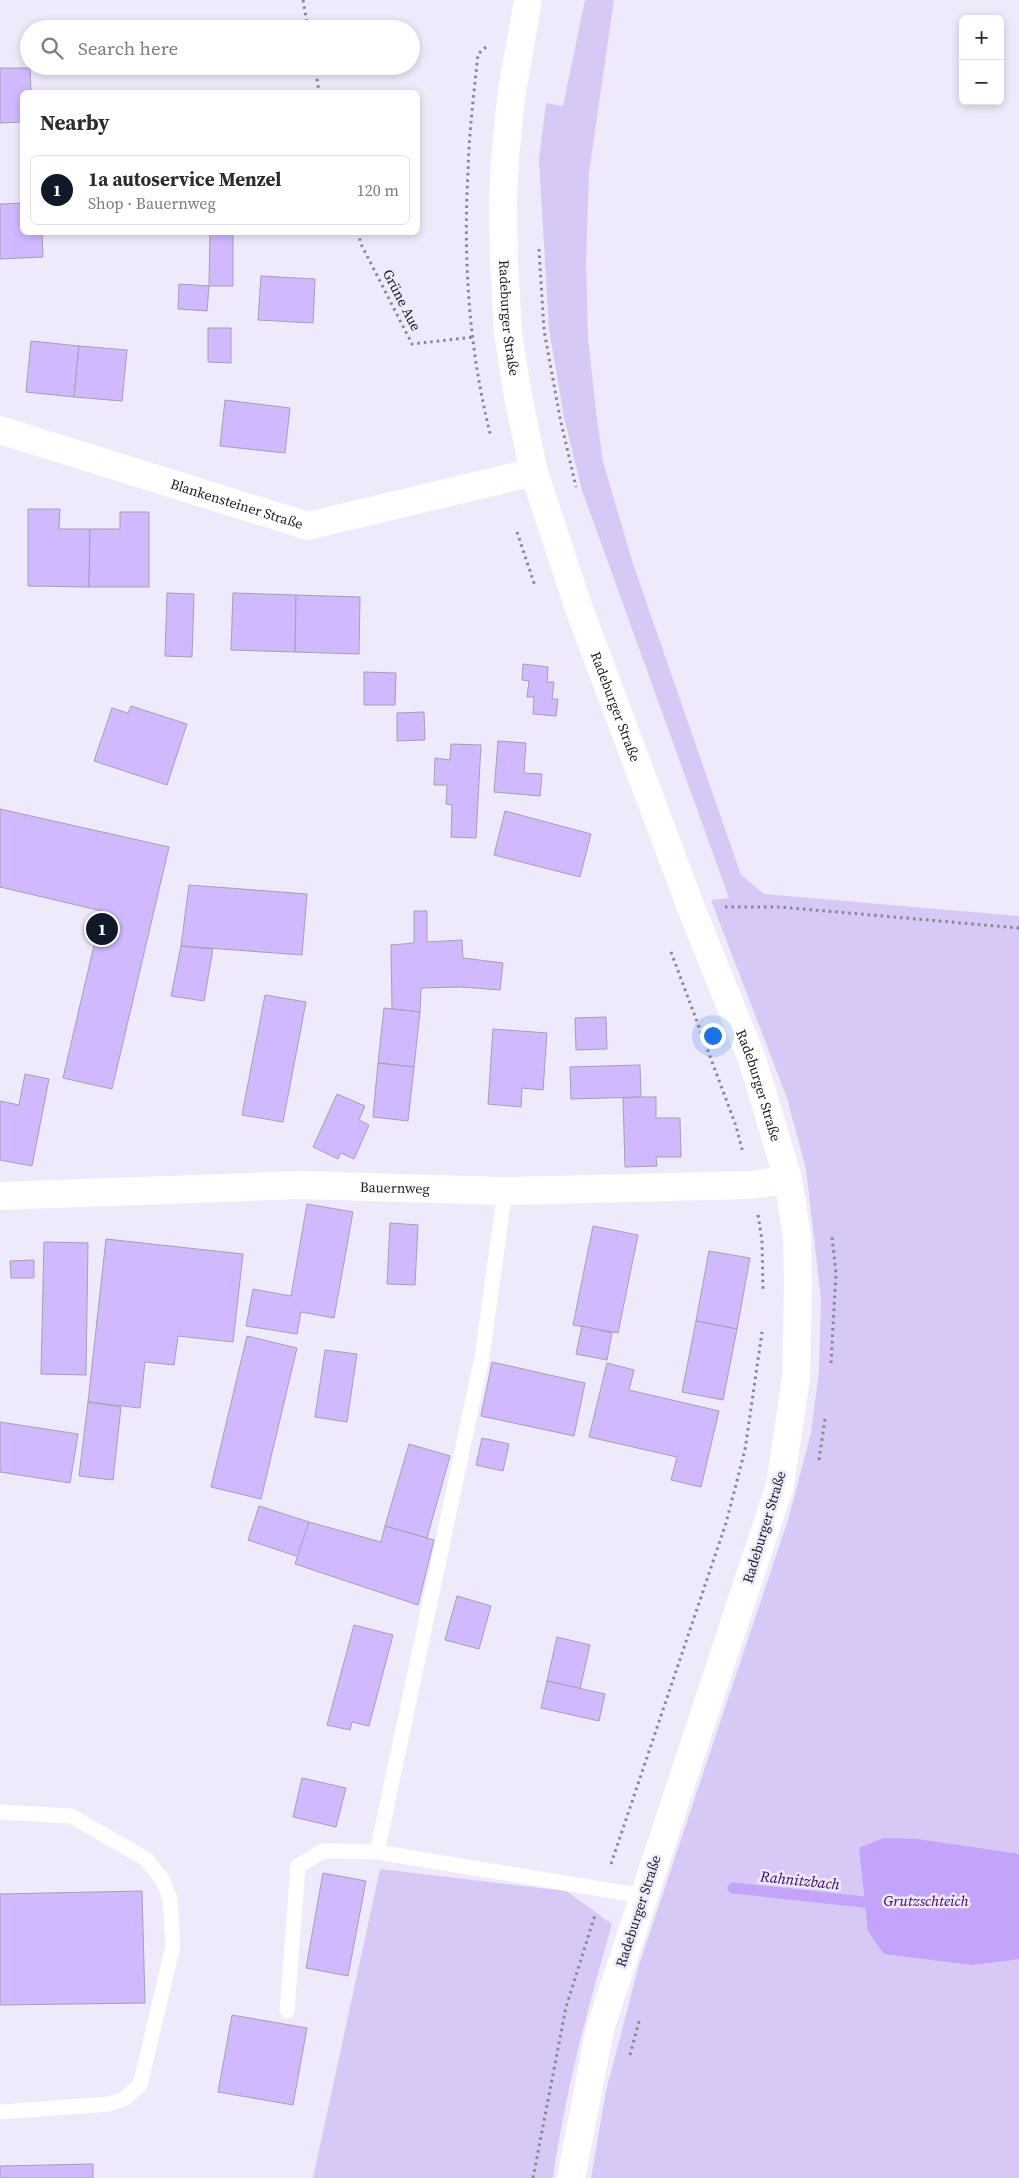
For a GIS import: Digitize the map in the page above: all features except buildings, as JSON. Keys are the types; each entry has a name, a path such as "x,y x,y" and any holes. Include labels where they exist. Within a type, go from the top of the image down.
{"main road":[{"name":"Radeburger Straße","path":"528,0 510,97 505,158 504,262 508,333 519,402 534,472 578,606 693,912 752,1059 788,1179 797,1236 796,1378 780,1485 600,2029 571,2178"},
{"name":"Blankensteiner Straße","path":"0,430 308,526 534,472"},
{"name":"Bauernweg","path":"0,1196 301,1185 505,1191 752,1185 788,1179"}],"lane":[{"path":"377,1852 482,1357 505,1191"},
{"path":"0,1812 71,1816 146,1859 162,1879 170,1898 173,1946 140,2085 124,2099 109,2104 0,2112"},
{"path":"287,2011 298,1866 324,1852 377,1852 643,1896"}],"path":[{"path":"303,0 306,20"},
{"path":"316,75 319,90"},
{"name":"Grüne Aue","path":"359,235 361,244 412,344 508,333"},
{"path":"538,245 544,330 560,418 577,494"},
{"path":"723,897 730,915"},
{"path":"693,912 726,907 780,907 1019,928"},
{"path":"752,1185 762,1240 763,1296"},
{"path":"533,2178 566,2007 603,1890 726,1523 745,1450 764,1324"}],"shaded area":[{"path":"585,0 614,0 589,172 586,262 588,338 603,462 633,564 741,875 764,894 1019,916 1019,2178 591,2178 606,2091 639,1965 788,1520 811,1433 819,1371 821,1298 806,1169 787,1098 711,900 729,898 582,490 564,417 549,329 539,159 546,103 563,106"},
{"path":"380,1869 566,1891 612,1924 578,2050 553,2178 313,2178"}],"water":[{"name":"Grutzschteich","path":"884,1838 917,1839 1019,1854 1019,1959 972,1965 884,1954 868,1931 859,1848"}],"waterway":[{"name":"Rahnitzbach","path":"733,1888 864,1902"}],"place":[{"name":"1a autoservice Menzel","path":"102,929"}]}
